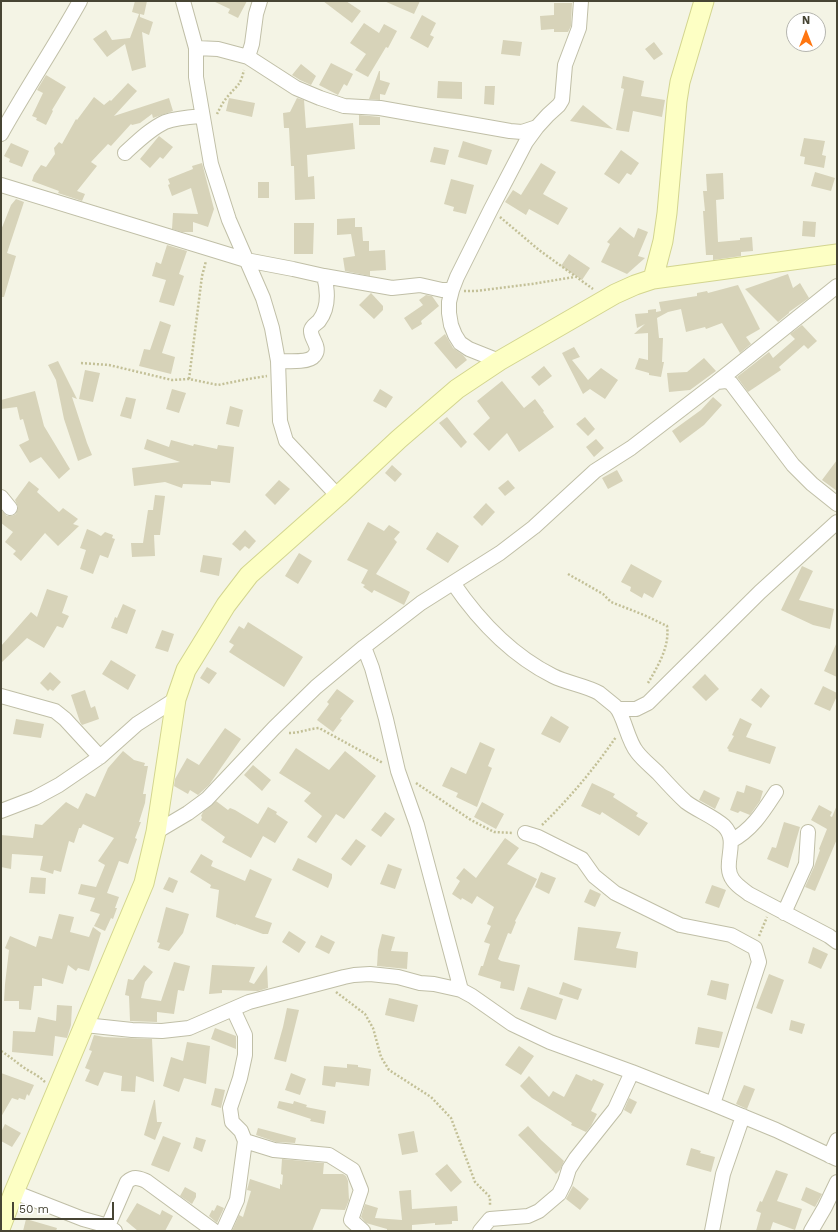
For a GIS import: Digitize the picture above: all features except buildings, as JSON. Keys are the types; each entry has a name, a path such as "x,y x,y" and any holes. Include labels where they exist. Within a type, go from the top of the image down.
{"street":[{"path":"1,134 25,91 80,1"},
{"path":"183,1 196,48 196,77 211,164 219,193 263,298 272,328 278,368 280,421 286,441 338,496"},
{"path":"248,57 260,1"},
{"path":"499,361 469,349 460,343 454,335 449,313 452,290 491,209 526,142 548,114 559,105 562,100 565,65 579,28 581,1"},
{"path":"653,278 663,241 667,213 680,82 704,1"},
{"path":"196,48 218,49 248,57 296,88 344,106 380,108 510,131 522,132 537,127"},
{"path":"124,153 150,131 166,122 202,116"},
{"path":"1,185 246,260 392,288 420,285 442,290 452,290"},
{"path":"1,1226 144,883 156,832 176,699 186,670 226,605 249,575 338,496 399,439 457,389 499,361 604,300 653,278 837,254"},
{"path":"278,368 308,360 314,356 317,350 316,343 311,332 312,327 319,321 328,297 324,276"},
{"path":"156,832 188,813 207,799 274,728 316,687 364,646 421,603 500,553 534,527 595,471 631,448 717,382 837,286"},
{"path":"717,382 726,381 730,383 793,465 812,484 837,504"},
{"path":"619,709 636,709 648,703 760,592 837,522"},
{"path":"452,583 489,630 514,651 536,667 555,677 598,693 619,709 624,725 637,752 685,801 716,820 725,827 730,834 731,841 729,865 733,880 749,894 829,936 837,942"},
{"path":"364,646 380,698 398,771 417,825 461,990"},
{"path":"1,696 55,711 100,757"},
{"path":"1,811 35,798 59,785 100,757 137,724 176,699"},
{"path":"731,841 747,831 762,815 776,792"},
{"path":"784,913 806,864 808,832"},
{"path":"525,833 538,836 582,859 594,876 615,893 680,925 730,936 754,948 759,962 713,1104"},
{"path":"85,1025 132,1030 162,1031 189,1028 249,1002 322,982 354,975 370,974 398,977 420,983 434,984 461,990 512,1024 544,1040 632,1072 743,1116 834,1158 837,1140"},
{"path":"223,1231 237,1200 245,1141 241,1131 232,1122 230,1108 240,1078 245,1055 245,1035 233,1009"},
{"path":"480,1231 490,1219 528,1216 540,1211 559,1194 569,1169 576,1158 615,1109 632,1072"},
{"path":"712,1231 723,1174 743,1116"},
{"path":"245,1141 274,1150 329,1155 353,1170 361,1190 351,1220 363,1231"},
{"path":"14,1192 112,1228 127,1182 132,1178 136,1178 146,1181 214,1231"},
{"path":"811,1231 837,1182"}],"path":[{"path":"205,134 229,94 238,87 241,82 248,57"},
{"path":"491,209 539,250 591,287 604,300"},
{"path":"189,379 202,276 210,250"},
{"path":"452,290 476,291 532,284 575,276"},
{"path":"81,364 109,365 172,380 189,379 218,385 248,379 278,368"},
{"path":"568,574 603,594 611,602 667,626 668,635 660,661 645,688 636,709"},
{"path":"525,833 538,828 555,812 604,754 624,725"},
{"path":"754,948 771,906"},
{"path":"322,982 365,1014 373,1028 381,1058 389,1070 431,1096 451,1118 475,1182 490,1197 490,1219"},
{"path":"1,1052 39,1076 56,1093"}]}
